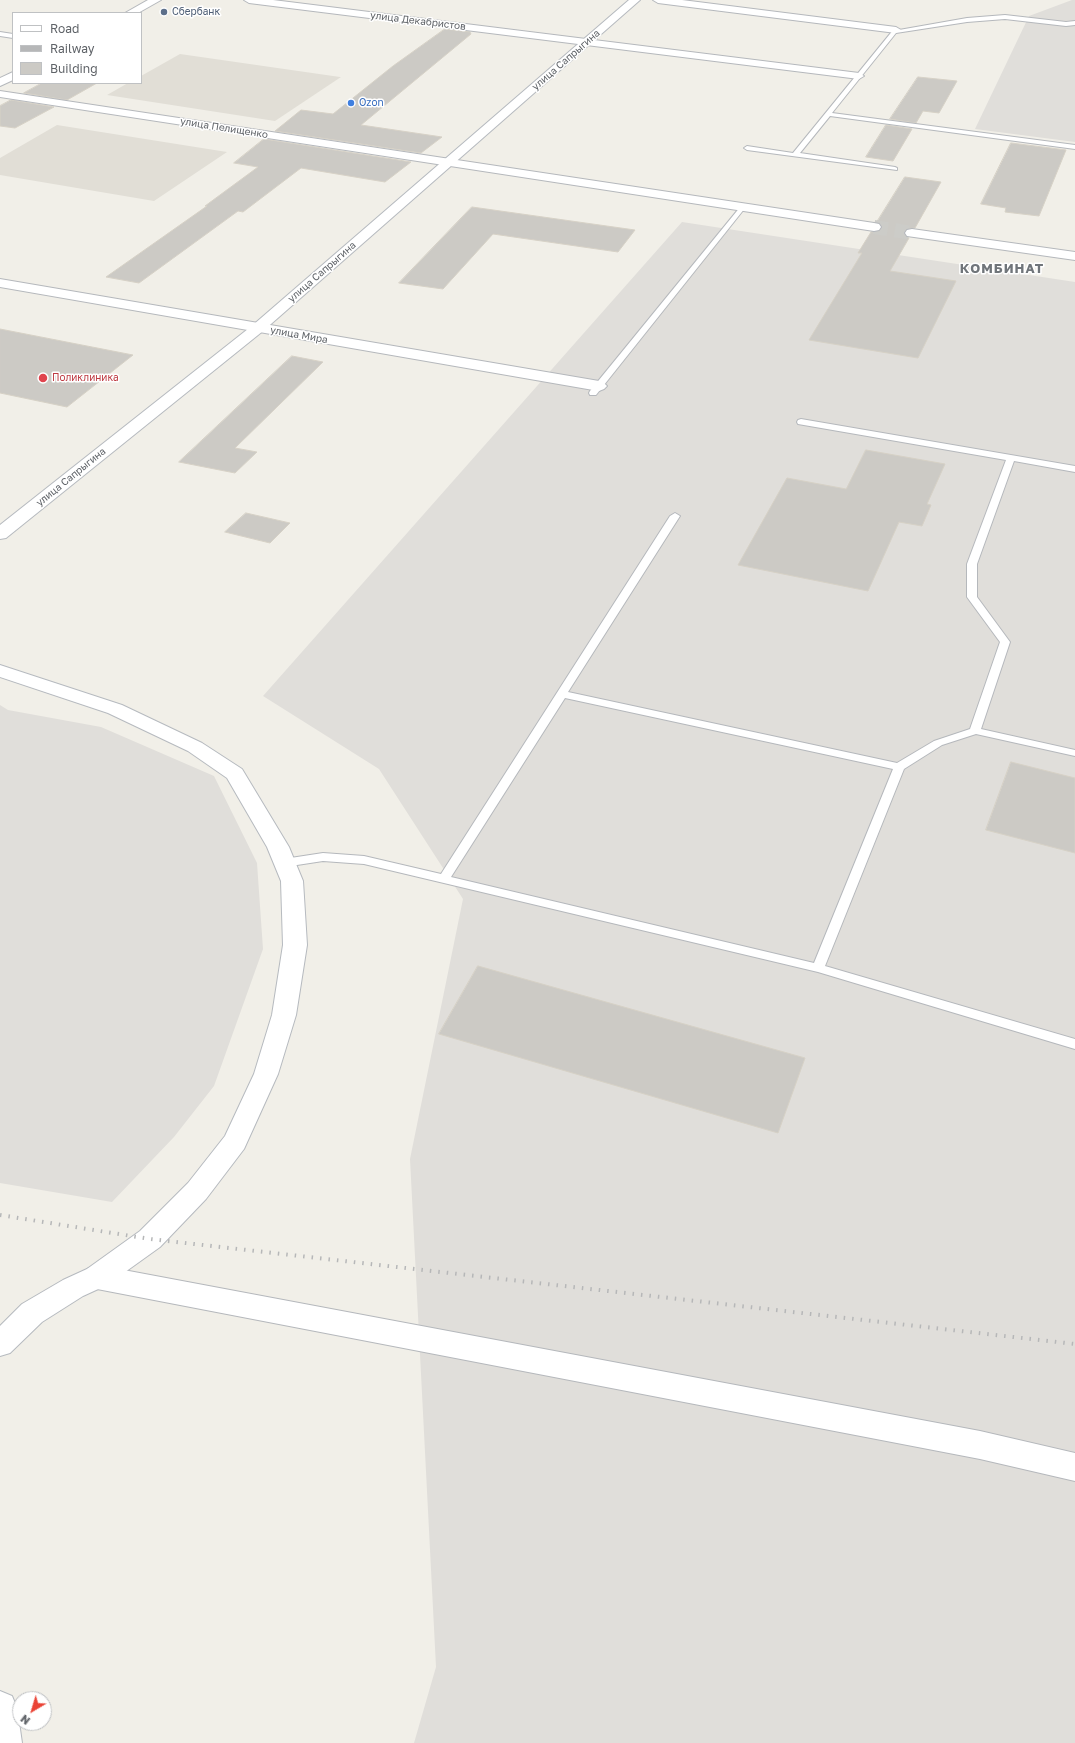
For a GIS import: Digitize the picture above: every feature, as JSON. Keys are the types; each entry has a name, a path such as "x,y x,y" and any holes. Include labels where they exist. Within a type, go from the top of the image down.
{"street":[{"path":"132,12 156,0"},
{"name":"улица Декабристов","path":"249,0 859,76"},
{"name":"улица Сапрыгина","path":"0,534 258,328 635,0"},
{"path":"658,0 895,31"},
{"path":"0,82 12,76"},
{"name":"улица Пелищенко","path":"0,94 874,227"},
{"path":"912,233 1075,256"},
{"name":"улица Мира","path":"0,282 596,390"},
{"path":"0,672 115,709 195,747 235,774 278,847 292,881 294,945 284,1015 266,1074 235,1142 197,1192 150,1239 97,1277 73,1288 32,1313 0,1344"},
{"path":"97,1277 980,1445 1075,1467"},
{"path":"0,1708 5,1743"}],"lane":[{"path":"795,155 895,31 967,20 1005,17 1066,24 1075,23"},
{"path":"0,34 12,36"},
{"path":"828,114 1075,147"},
{"path":"747,148 895,169"},
{"path":"596,390 743,207"},
{"path":"801,422 1075,469"},
{"path":"975,731 1005,642 972,597 972,564 1011,457"},
{"path":"444,879 675,516"},
{"path":"562,694 899,767"},
{"path":"818,968 899,767 938,743 975,731 1075,753"},
{"path":"284,863 323,857 364,860 818,968 1075,1044"}],"shaded area":[{"path":"1075,0 1075,142 975,129 1029,16"},
{"path":"180,54 341,77 275,121 107,95 126,84 142,84 142,75"},
{"path":"57,125 227,152 154,201 0,175 0,158"},
{"path":"682,222 1075,282 1075,1743 414,1743 436,1667 410,1159 463,899 379,769 263,696"},
{"path":"0,705 8,710 101,727 214,776 257,863 263,949 214,1086 174,1137 112,1202 0,1183"}],"building":[{"path":"445,29 470,32 471,34 361,125 442,137 421,153 275,131 301,110 333,114 393,66"},
{"path":"918,77 957,81 939,113 923,111 916,123 890,119"},
{"path":"40,84 95,84 67,100 24,93"},
{"path":"11,100 54,107 15,128 0,126 0,106"},
{"path":"886,125 912,129 893,161 866,157"},
{"path":"264,139 411,162 385,182 301,168 243,212 238,211 139,283 106,277 207,206 205,206 258,167 234,163"},
{"path":"1011,143 1066,150 1039,216 1005,212 1006,208 981,204"},
{"path":"905,177 941,182 915,228 907,229 904,232 906,237 909,238 890,271 956,281 918,358 809,340 862,253 858,253 871,232 879,231 882,228 880,223 877,222"},
{"path":"472,207 635,230 618,252 493,234 443,289 399,283"},
{"path":"0,329 133,355 67,407 0,393"},
{"path":"292,356 323,362 235,448 257,452 235,473 179,462"},
{"path":"866,450 945,464 927,504 931,505 922,526 899,522 868,591 738,565 787,478 846,489"},
{"path":"246,513 290,523 270,543 225,532"},
{"path":"1011,762 1075,778 1075,853 986,830"},
{"path":"478,966 805,1058 778,1133 439,1034"}],"tunnel":[{"path":"874,227 912,233"}],"railway":[{"path":"0,1215 150,1239 1075,1344"}],"place":[{"name":"Сбербанк","path":"164,12"},
{"name":"Ozon","path":"351,103"},
{"name":"Поликлиника","path":"43,378"}],"district":[{"name":"КОМБИНАТ","path":"1002,269"}]}
